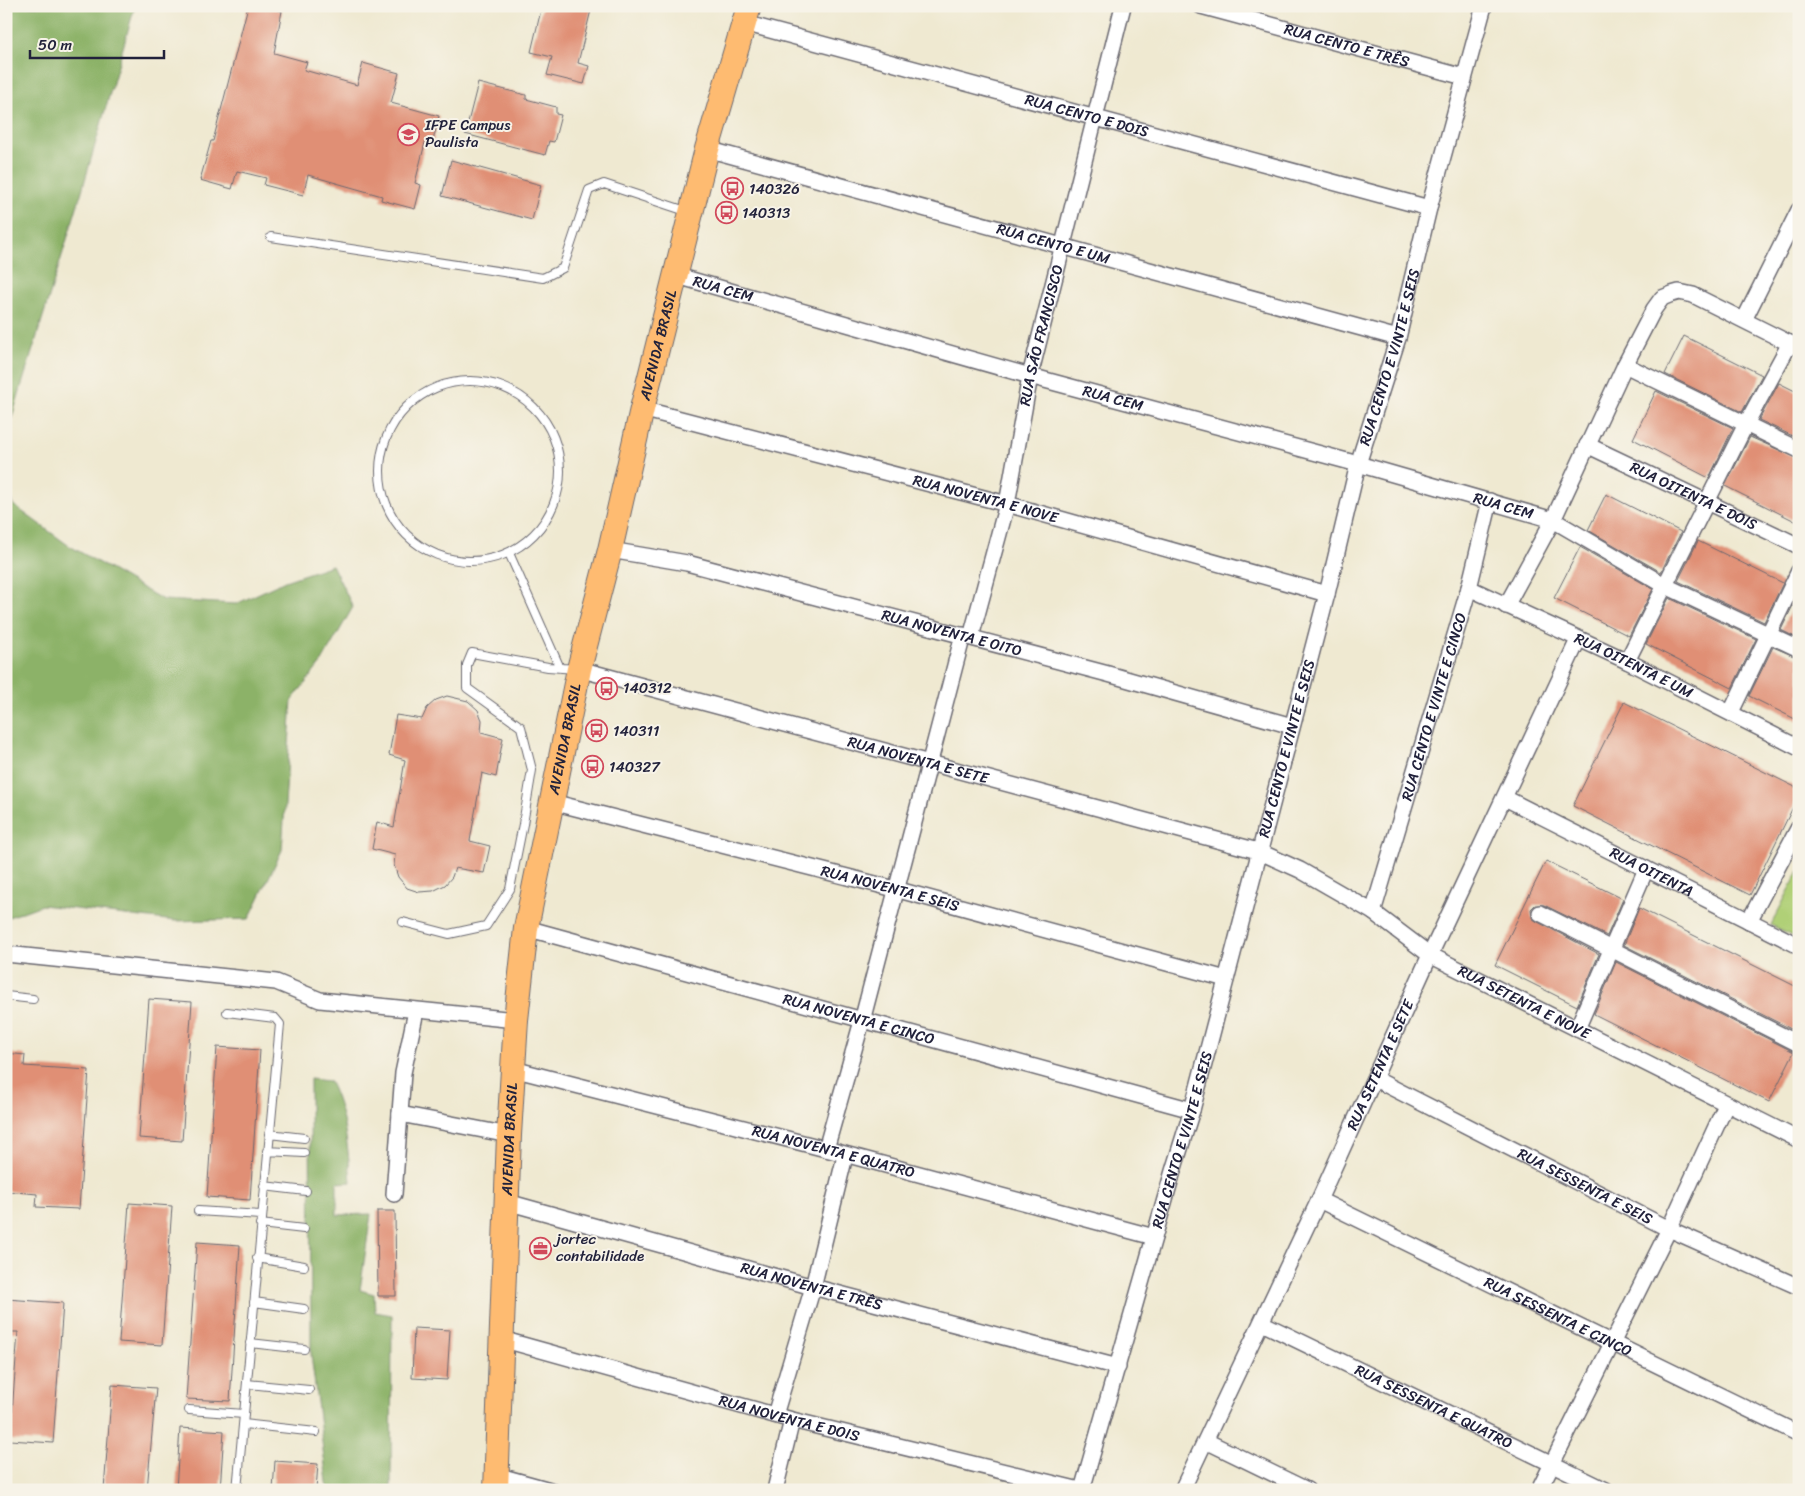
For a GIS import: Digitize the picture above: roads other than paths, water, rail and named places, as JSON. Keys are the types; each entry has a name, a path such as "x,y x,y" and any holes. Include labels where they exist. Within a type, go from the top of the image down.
{"main road":[{"name":"AVENIDA BRASIL","path":"496,1482 508,1136 516,1020 526,928 552,802 570,669 610,550 674,275 746,14"}],"street":[{"name":"RUA SÃO FRANCISCO","path":"826,1149 862,1021 929,763 1007,504 1030,376 1123,6"},
{"name":"RUA CENTO E TRÊS","path":"1201,6 1464,77"},
{"name":"RUA CENTO E VINTE E SEIS","path":"1081,1490 1192,1110 1258,851 1327,594 1358,464 1398,338 1429,208 1484,6"},
{"name":"RUA CENTO E DOIS","path":"746,14 1096,118 1429,208"},
{"name":"RUA CENTO E UM","path":"707,150 1398,338"},
{"path":"1744,320 1799,210"},
{"name":"RUA CEM","path":"674,275 1030,376 1358,464 1553,520 1666,586 1799,649"},
{"path":"1506,606 1553,520 1625,365 1654,309 1662,298 1680,292 1693,295 1794,346 1746,424 1627,661"},
{"path":"1625,365 1799,450"},
{"name":"RUA NOVENTA E NOVE","path":"642,409 1007,504 1327,594"},
{"name":"RUA OITENTA E DOIS","path":"1588,444 1799,546"},
{"name":"RUA CENTO E VINTE E CINCO","path":"1373,912 1469,588 1490,501"},
{"name":"RUA NOVENTA E OITO","path":"610,550 687,562 968,636 1292,726"},
{"path":"1731,712 1799,571"},
{"name":"RUA OITENTA E UM","path":"1469,588 1627,661 1799,748"},
{"name":"RUA SETENTA E SETE","path":"1182,1490 1262,1323 1430,955 1578,640"},
{"name":"RUA NOVENTA E SETE","path":"570,669 1258,851"},
{"name":"RUA OITENTA","path":"1504,798 1799,946"},
{"name":"RUA NOVENTA E SEIS","path":"552,802 895,889 1226,978"},
{"path":"1749,921 1799,827"},
{"name":"RUA SETENTA E NOVE","path":"1258,851 1300,870 1373,912 1430,955 1799,1140"},
{"path":"1577,1029 1646,869"},
{"path":"1540,913 1799,1044"},
{"name":"RUA NOVENTA E CINCO","path":"526,928 1192,1110"},
{"path":"6,954 276,982 320,1000 516,1020"},
{"path":"394,1194 403,1073 416,1011"},
{"name":"RUA NOVENTA E QUATRO","path":"513,1069 826,1149 845,1156 1154,1237"},
{"name":"RUA SESSENTA E SEIS","path":"1375,1079 1669,1228 1799,1288"},
{"path":"1539,1490 1669,1228 1726,1104"},
{"path":"400,1114 508,1136"},
{"path":"775,1415 812,1287 845,1156"},
{"name":"RUA SESSENTA E CINCO","path":"1319,1200 1799,1434"},
{"name":"RUA NOVENTA E TRÊS","path":"507,1202 812,1287 1118,1367"},
{"name":"RUA SESSENTA E QUATRO","path":"1262,1323 1606,1490"},
{"name":"RUA NOVENTA E DOIS","path":"501,1338 792,1420 1081,1490"},
{"path":"774,1490 792,1420"},
{"path":"1206,1441 1307,1490"},
{"path":"496,1482 550,1490"}],"lane":[{"path":"271,236 543,278 564,268 589,190 604,184 691,213"},
{"path":"478,380 506,388 531,404 549,427 559,455 560,485 551,513 533,537 509,553 480,562 449,560 421,548 399,528 395,521 384,501 379,470 384,440 399,414 421,394 448,382 478,380"},
{"path":"509,553 570,669"},
{"path":"403,922 449,934 486,926 510,889 532,770 522,727 467,688 467,665 472,653 570,669"},
{"path":"6,996 33,999"},
{"path":"227,1012 275,1018 280,1024 260,1224 238,1490"},
{"path":"269,1134 304,1138"},
{"path":"267,1151 304,1153"},
{"path":"264,1186 306,1191"},
{"path":"198,1210 261,1215"},
{"path":"260,1224 304,1229"},
{"path":"258,1258 304,1266"},
{"path":"254,1302 304,1309"},
{"path":"250,1343 304,1349"},
{"path":"247,1384 309,1390"},
{"path":"189,1410 244,1414"},
{"path":"244,1424 316,1432"}],"place":[{"name":"IFPE Campus Paulista","path":"409,134"},
{"name":"140326","path":"733,189"},
{"name":"140313","path":"726,213"},
{"name":"140312","path":"607,688"},
{"name":"140311","path":"597,731"},
{"name":"140327","path":"593,767"},
{"name":"jortec contabilidade","path":"540,1248"}]}
